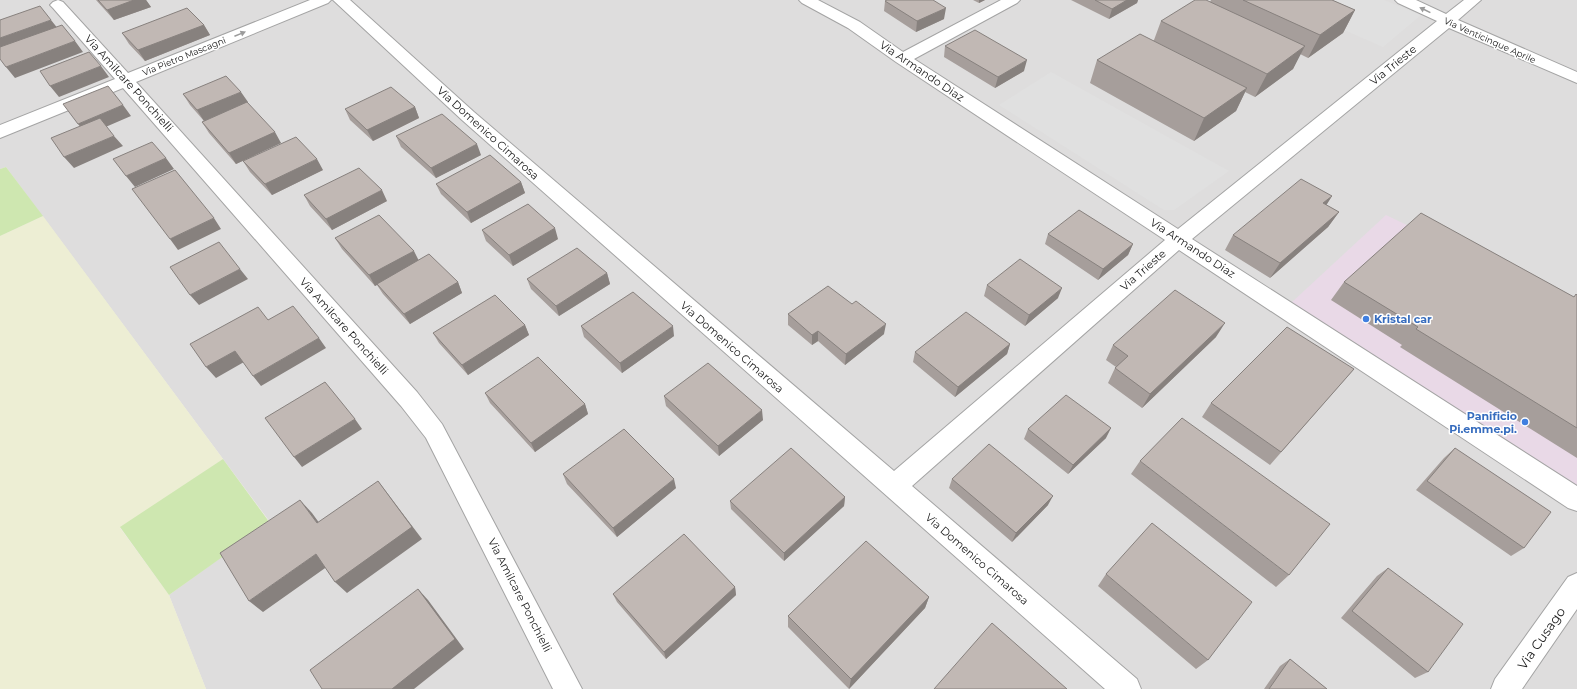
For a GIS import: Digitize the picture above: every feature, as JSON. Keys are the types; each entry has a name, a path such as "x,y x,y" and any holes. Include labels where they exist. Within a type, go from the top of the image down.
{"street":[{"name":"Via Pietro Mascagni","path":"0,132 323,0"},
{"name":"Via Domenico Cimarosa","path":"341,0 474,121 894,488 1127,689"},
{"name":"Via Armando Diaz","path":"807,0 854,25 902,59 1577,500"},
{"path":"902,59 1012,0"},
{"name":"Via Venticinque Aprile","path":"1403,0 1577,78"},
{"name":"Via Trieste","path":"894,488 1179,239 1474,0"},
{"name":"Via Amilcare Ponchielli","path":"58,5 409,399 434,431 568,689"},
{"name":"Via Cusago","path":"1505,689 1577,586"}],"shaded area":[{"path":"0,0 1577,0 1577,689 206,689 169,595 270,522 6,167 0,169"},
{"path":"1276,0 1384,0 1421,15 1383,47"},
{"path":"1051,72 1229,171 1174,210 1164,210 999,105"},
{"path":"1386,215 1577,307 1577,490 1291,303"}],"green space":[{"path":"6,167 43,216 0,236 0,169"},
{"path":"43,216 223,459 120,528 169,595 206,689 0,689 0,236"},
{"path":"223,459 270,523 169,595 120,527"}],"building":[{"path":"98,0 134,0 107,10"},
{"path":"933,0 946,8 917,21 885,1"},
{"path":"1095,0 1127,0 1112,9"},
{"path":"1195,0 1206,0 1305,46 1267,74 1161,21"},
{"path":"1243,0 1332,0 1355,10 1320,35"},
{"path":"40,6 51,20 0,38 0,20"},
{"path":"187,8 204,25 138,50 122,33"},
{"path":"62,25 75,41 6,67 0,59 0,47"},
{"path":"975,30 1027,60 998,77 945,46"},
{"path":"1140,34 1247,88 1204,118 1097,60"},
{"path":"89,52 101,66 50,86 40,71"},
{"path":"226,76 241,92 197,110 183,94"},
{"path":"108,86 123,105 78,124 63,104"},
{"path":"391,87 415,107 367,130 345,109"},
{"path":"247,102 275,132 229,153 202,122"},
{"path":"442,114 477,144 431,168 396,136"},
{"path":"100,118 114,136 64,157 51,138"},
{"path":"296,137 317,159 265,184 243,161"},
{"path":"152,142 166,158 126,176 113,159"},
{"path":"490,155 521,182 467,212 436,184"},
{"path":"359,168 382,190 326,219 304,195"},
{"path":"175,170 214,218 170,239 132,189"},
{"path":"1301,179 1332,196 1323,203 1339,212 1280,263 1233,235"},
{"path":"528,204 555,228 509,255 482,230"},
{"path":"1079,210 1133,244 1103,269 1048,234"},
{"path":"1421,213 1574,297 1576,294 1577,295 1577,428 1416,329 1418,327 1344,282"},
{"path":"379,215 414,251 369,275 335,238"},
{"path":"219,242 240,269 190,295 170,267"},
{"path":"577,248 607,273 556,306 527,279"},
{"path":"429,254 458,282 404,314 377,284"},
{"path":"1020,259 1062,288 1029,315 987,285"},
{"path":"828,286 852,304 856,301 886,324 846,354 818,331 812,335 788,314"},
{"path":"1175,290 1225,323 1150,394 1115,368 1128,356 1113,345"},
{"path":"633,292 673,326 620,363 581,326"},
{"path":"495,295 525,325 462,365 433,333"},
{"path":"293,306 319,338 253,376 235,351 206,367 190,344 258,307 268,320"},
{"path":"966,312 1010,344 958,387 915,352"},
{"path":"1287,327 1354,369 1281,452 1211,403"},
{"path":"538,357 585,404 531,443 485,393"},
{"path":"708,363 762,410 718,446 664,396"},
{"path":"325,382 355,419 294,457 265,418"},
{"path":"1066,395 1111,428 1073,465 1028,429"},
{"path":"1182,418 1330,524 1289,575 1140,461"},
{"path":"624,429 674,479 613,528 563,474"},
{"path":"989,444 1053,496 1016,533 952,479"},
{"path":"791,448 845,497 784,553 730,501"},
{"path":"1455,448 1551,512 1524,548 1427,481"},
{"path":"378,481 412,527 335,582 316,554 249,601 220,553 300,500 317,523"},
{"path":"1152,523 1252,602 1208,660 1106,574"},
{"path":"684,534 735,587 664,652 613,594"},
{"path":"866,541 929,597 851,679 788,616"},
{"path":"1388,568 1463,624 1428,672 1352,611"},
{"path":"418,589 455,639 392,689 322,689 310,670"},
{"path":"992,623 1067,689 934,689"},
{"path":"1290,659 1327,689 1269,689"}],"place":[{"name":"Kristal car","path":"1366,319"},
{"name":"Panificio Pi.emme.pi.","path":"1525,422"}]}
